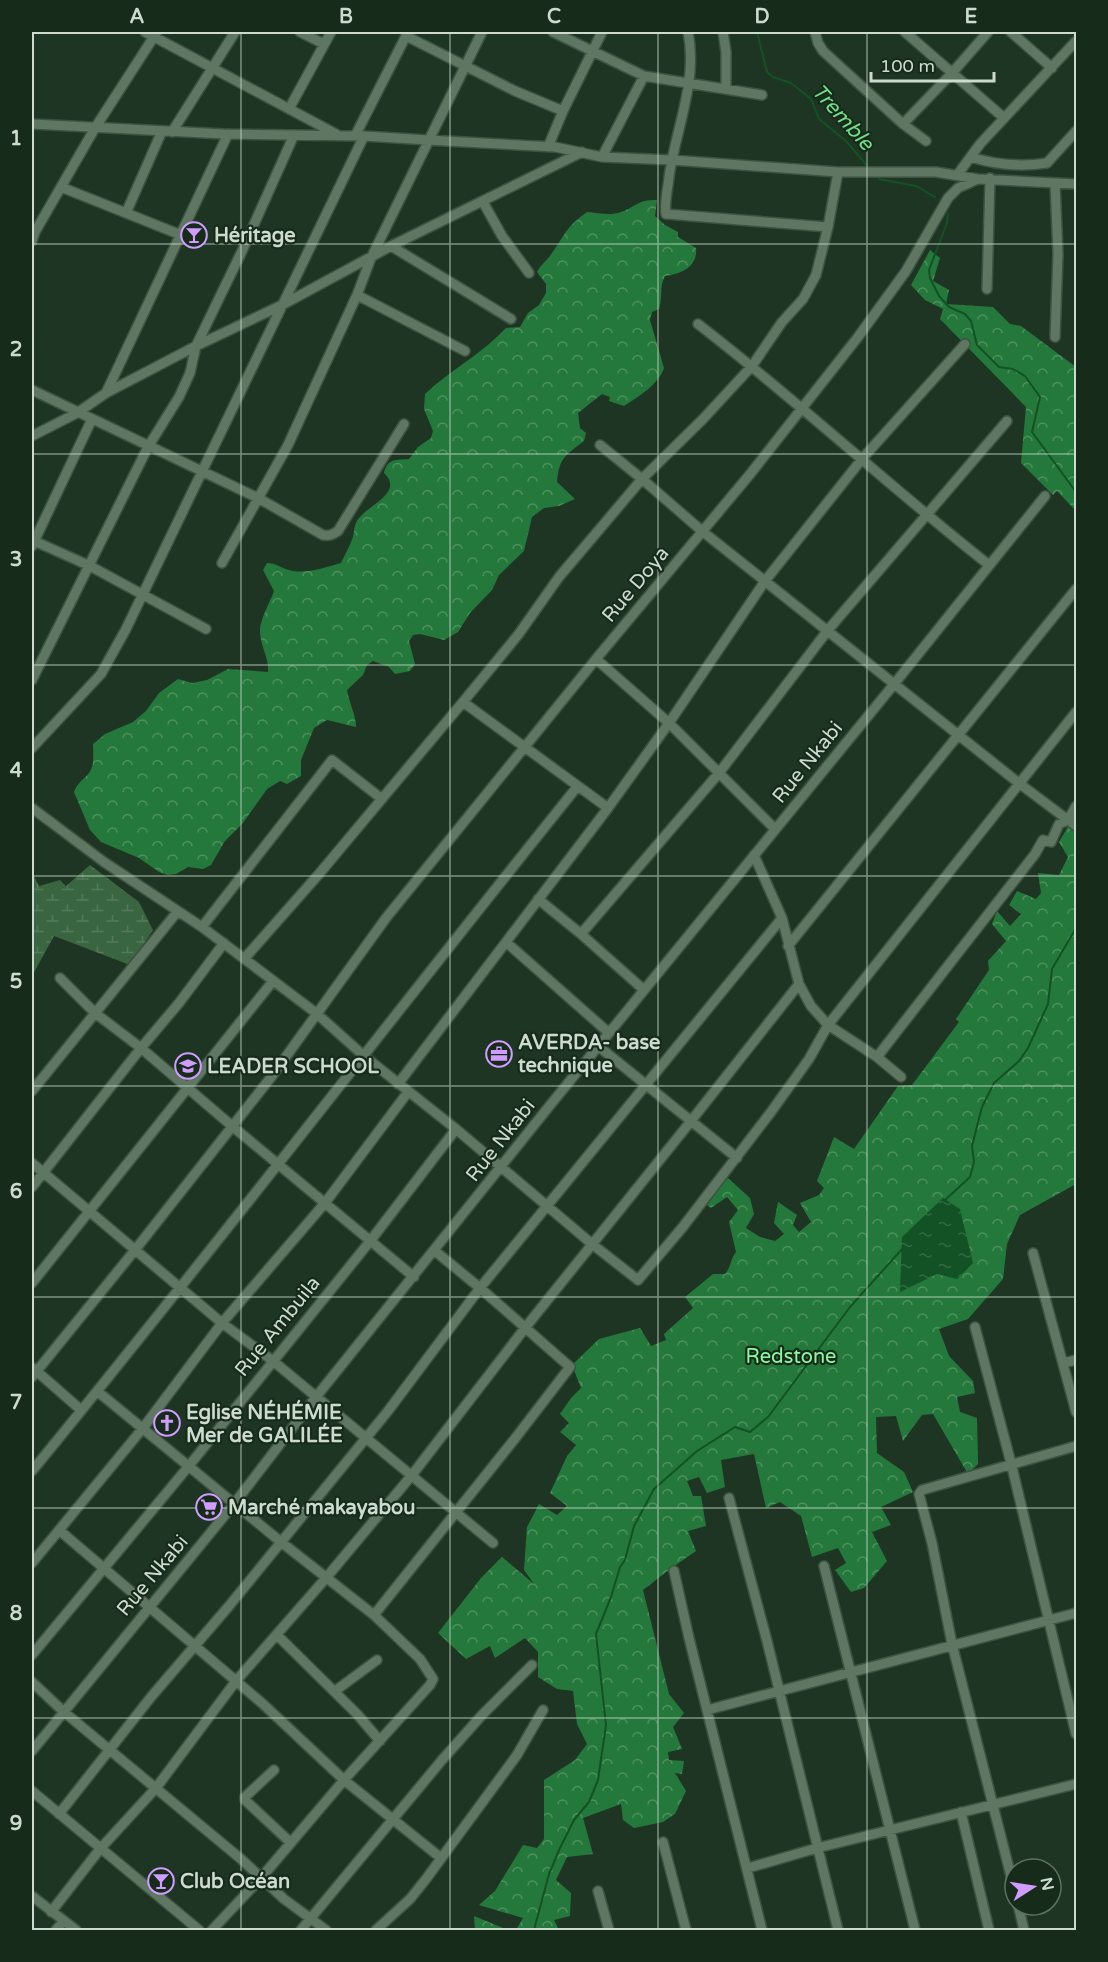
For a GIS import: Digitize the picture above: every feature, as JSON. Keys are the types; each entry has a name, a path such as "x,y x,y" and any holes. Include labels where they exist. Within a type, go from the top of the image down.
{"street":[{"path":"126,213 167,131 235,32"},
{"path":"300,32 324,44"},
{"path":"289,110 331,32"},
{"path":"222,563 288,445 357,295 371,258 482,32"},
{"path":"553,32 645,76 726,87 762,95"},
{"path":"549,147 563,111 602,32"},
{"path":"688,32 692,50 690,83 665,209 666,214 828,227"},
{"path":"723,32 726,52 726,87"},
{"path":"814,32 823,51 903,124 926,141"},
{"path":"905,32 1004,118"},
{"path":"903,124 988,32"},
{"path":"1011,32 1052,68"},
{"path":"32,241 95,128 152,33 339,136"},
{"path":"32,748 101,674 144,595 282,305 407,34 515,91 563,111"},
{"path":"958,174 1004,118 1077,41"},
{"path":"602,157 645,76"},
{"path":"32,124 228,134 359,136 549,147 602,157 838,172 936,172 978,178 1077,184"},
{"path":"970,157 1015,166 1047,163 1077,131"},
{"path":"106,393 228,134"},
{"path":"32,680 148,447 179,397 190,373 196,346 294,135"},
{"path":"32,436 77,413 106,393 196,346 282,305 391,246 582,152"},
{"path":"244,959 463,702 518,635 559,577 642,479 703,419 752,366 782,322 803,299 814,281 828,227 838,172"},
{"name":"Rue Doya","path":"33,1371 135,1250 272,1076 386,918 596,658 751,474 802,409 888,298 948,198 958,188 978,178"},
{"path":"987,289 990,178"},
{"path":"1054,183 1058,254 1055,338"},
{"path":"61,187 181,235"},
{"path":"483,202 502,236 529,273"},
{"path":"391,246 511,319"},
{"path":"357,295 465,351"},
{"path":"698,324 752,366 925,515 989,566"},
{"path":"398,1084 608,808 669,723 765,581 862,459 965,344"},
{"path":"32,390 258,498 323,536 338,531 404,424"},
{"path":"92,419 32,542 90,566 206,629"},
{"path":"581,934 718,773 828,630 1007,421"},
{"path":"600,445 702,531 1072,823"},
{"name":"Rue Nkabi","path":"32,1751 234,1504 316,1397 598,1046 1045,496"},
{"path":"788,946 1077,589"},
{"path":"596,658 669,723 775,829"},
{"path":"463,702 608,808"},
{"path":"32,808 104,862 202,927 316,1013 364,1056 456,1129 636,1280 640,1279 737,1158 809,1059 828,1025 1077,712"},
{"path":"202,927 332,760 382,799"},
{"path":"32,1471 181,1288 447,948 577,787"},
{"path":"1072,823 1077,806"},
{"path":"877,1057 1035,854 1039,844 1043,840 1051,842 1059,824 1072,823"},
{"path":"754,855 782,918 799,984 811,1006 828,1025 877,1057 901,1077"},
{"path":"538,899 644,990"},
{"path":"32,1091 178,911"},
{"path":"59,1814 151,1697 365,1438 480,1288 782,918"},
{"path":"506,942 609,1033"},
{"path":"32,1187 141,1047 179,1004 224,943"},
{"path":"60,978 95,1013 141,1047 414,1277"},
{"path":"32,1283 273,981"},
{"path":"51,1912 100,1850 156,1788 236,1681 412,1475 525,1328 692,1122 799,984"},
{"path":"598,1046 737,1158"},
{"path":"32,1563 143,1428 222,1323 325,1203 408,1092"},
{"name":"Rue Ambuila","path":"32,1655 188,1467 371,1240 456,1129"},
{"path":"32,1163 222,1323 273,1361 493,1543"},
{"path":"374,1615 569,1368 435,1251"},
{"path":"1033,1253 1077,1412"},
{"path":"975,1327 1011,1463 1077,1734"},
{"path":"1063,1363 1077,1360"},
{"path":"33,1371 81,1410"},
{"path":"97,1391 188,1467 374,1615 420,1659 433,1679 430,1686 344,1780 261,1878 212,1930"},
{"path":"1007,1857 952,1644 920,1491 1011,1463 1077,1446"},
{"path":"729,1498 767,1641 777,1690 838,1930"},
{"path":"59,1530 283,1721 344,1780 441,1858"},
{"path":"824,1566 915,1930"},
{"path":"674,1571 762,1930"},
{"path":"707,1710 1077,1612"},
{"path":"277,1635 335,1691 380,1741"},
{"path":"335,1691 377,1660"},
{"path":"301,1930 482,1715 532,1665"},
{"path":"32,1682 64,1712 183,1809 310,1920 326,1930"},
{"path":"376,1930 410,1899 517,1755 543,1710"},
{"path":"274,1770 245,1800 291,1843"},
{"path":"747,1868 890,1829 1077,1784"},
{"path":"32,1791 100,1850 199,1930"},
{"path":"961,1812 989,1930"},
{"path":"663,1842 686,1930"},
{"path":"598,1891 609,1930"},
{"path":"32,1896 76,1930"},
{"path":"56,1930 64,1921"}],"green space":[{"path":"657,200 655,216 678,232 678,237 696,248 696,255 687,268 665,276 659,309 652,312 650,320 664,368 658,379 624,406 609,401 610,397 602,394 578,413 580,428 586,433 584,441 564,457 557,482 575,499 559,506 544,508 532,517 524,551 499,575 492,590 470,613 458,632 444,640 420,634 413,635 409,641 415,664 410,671 395,674 389,667 373,661 367,665 363,675 347,690 356,727 327,720 314,728 301,760 301,776 287,784 280,781 267,789 243,823 225,841 211,865 203,869 188,867 176,874 168,875 159,872 139,858 101,842 90,830 74,792 91,770 93,744 105,734 133,722 146,711 159,693 178,679 192,683 207,680 228,669 268,672 260,633 263,617 274,591 263,570 267,563 302,572 341,563 360,517 387,494 390,487 389,480 384,473 387,465 393,461 409,459 418,447 431,438 433,431 424,409 425,394 487,346 506,328 520,327 528,313 539,305 546,293 546,284 537,272 570,226 587,212 617,213 641,202"},
{"path":"930,250 940,258 933,281 949,290 946,304 993,307 1010,324 1021,326 1076,367 1076,511 1057,491 1053,495 1021,463 1026,407 940,319 943,309 925,300 911,285"},
{"name":"Redstone","path":"1069,825 1076,829 1076,1184 1020,1215 1007,1244 1003,1279 968,1319 939,1329 949,1356 973,1381 975,1393 957,1397 960,1412 977,1418 978,1464 968,1474 933,1414 922,1415 903,1441 896,1416 876,1417 877,1453 904,1472 913,1492 881,1507 891,1525 872,1532 887,1561 864,1588 851,1592 835,1570 846,1563 838,1548 812,1557 801,1516 780,1502 766,1508 754,1454 721,1460 725,1487 707,1493 699,1477 687,1481 693,1496 701,1496 706,1526 688,1531 696,1551 643,1590 669,1694 684,1713 673,1727 682,1749 668,1752 669,1760 684,1761 682,1774 675,1773 686,1791 675,1814 663,1822 634,1828 623,1820 621,1804 583,1818 593,1854 567,1857 556,1880 571,1893 570,1916 554,1920 559,1930 516,1930 523,1918 479,1905 495,1891 523,1845 537,1848 544,1839 544,1780 575,1760 587,1744 577,1724 573,1691 557,1689 538,1677 538,1652 525,1638 495,1658 490,1646 466,1659 438,1633 481,1578 502,1557 534,1584 524,1570 527,1527 539,1504 557,1515 567,1506 550,1493 567,1456 576,1445 560,1432 569,1423 560,1414 581,1388 572,1365 599,1339 640,1328 651,1346 666,1340 664,1334 693,1308 685,1297 713,1274 725,1274 736,1252 729,1222 738,1210 727,1197 711,1208 703,1202 720,1181 728,1178 750,1198 754,1214 746,1228 760,1237 775,1241 784,1234 774,1223 778,1202 797,1215 793,1225 799,1232 811,1222 800,1203 819,1195 824,1188 817,1181 834,1137 854,1149 898,1086 912,1085 959,1022 956,1019 989,970 988,961 1006,941 992,924 997,911 1010,926 1021,914 1009,905 1017,891 1036,899 1041,893 1038,873 1059,875 1068,857 1059,842"},
{"path":"90,865 139,902 153,930 130,965 54,936 32,976 32,872 39,886 60,880 66,886"},
{"path":"474,1916 508,1930 475,1930"}],"water":[{"path":"943,1198 960,1209 973,1263 957,1279 937,1274 900,1292 902,1237"}],"waterway":[{"name":"Tremble","path":"757,32 767,72 773,77 791,83 811,99 819,119 846,141 870,169"},
{"name":"Tremble","path":"879,179 916,186 935,197"},
{"name":"Tremble","path":"948,214 947,223 929,270 930,278 939,296 949,307 965,314 971,321 977,345 999,367 1013,369 1025,376 1040,397 1032,432 1076,492"},
{"path":"944,1201 970,1177 974,1162 972,1146 982,1107 994,1083 1019,1061 1028,1048 1048,1004 1052,969 1076,928"},
{"path":"534,1930 549,1874 560,1848 574,1820 589,1802 598,1780 606,1725 596,1634 620,1567 625,1560 634,1526 654,1489 697,1451 735,1427 750,1432 768,1417 850,1307 903,1248"}],"place":[{"name":"Héritage","path":"194,235"},
{"name":"AVERDA- base technique","path":"499,1054"},
{"name":"LEADER SCHOOL","path":"188,1066"},
{"name":"Eglise NÉHÉMIE Mer de GALILÉE","path":"167,1423"},
{"name":"Marché makayabou","path":"209,1507"},
{"name":"Club Océan","path":"161,1881"}]}
